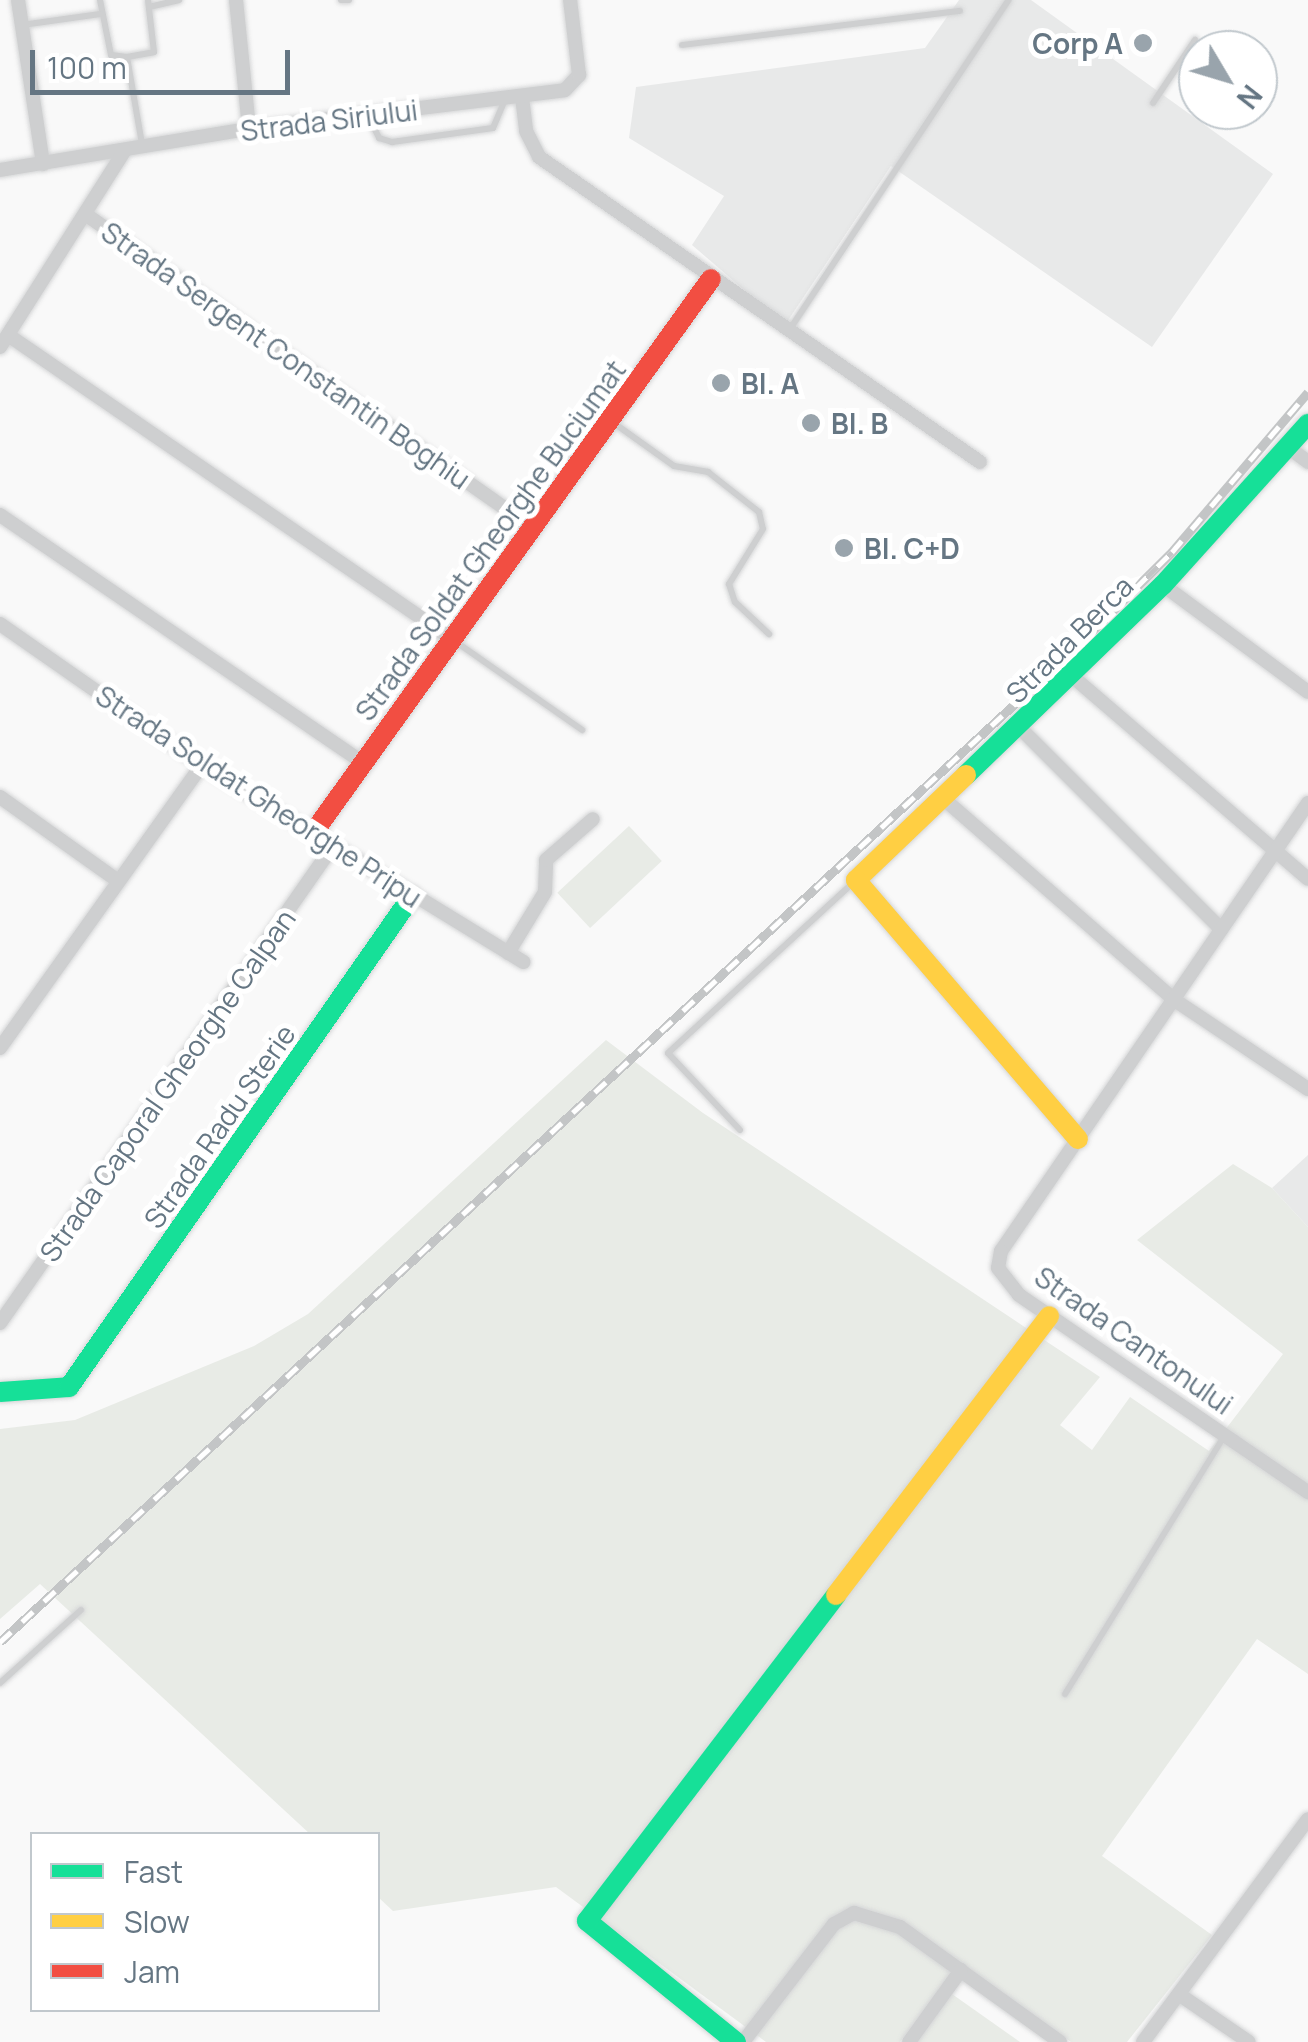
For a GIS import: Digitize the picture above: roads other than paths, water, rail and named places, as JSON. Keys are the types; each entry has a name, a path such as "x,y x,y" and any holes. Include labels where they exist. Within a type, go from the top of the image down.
{"street":[{"path":"18,0 43,164"},
{"path":"236,0 249,129"},
{"name":"Strada Siriului","path":"0,170 249,129 565,90 579,75 570,0"},
{"path":"522,96 526,131 539,156 711,280 980,462"},
{"path":"126,150 88,216 4,341 452,640"},
{"name":"Strada Sergent Constantin Boghiu","path":"88,216 533,528"},
{"name":"Strada Soldat Gheorghe Buciumat","path":"312,833 711,280"},
{"name":"Strada Berca","path":"856,880 1163,585 1308,424"},
{"path":"1289,448 1308,462"},
{"path":"0,515 363,763"},
{"path":"1163,585 1308,692"},
{"name":"Strada Soldat Gheorghe Pripu","path":"0,624 202,765 523,962"},
{"path":"1072,676 1308,879"},
{"path":"1019,727 1221,929"},
{"path":"0,1048 202,765"},
{"path":"0,797 118,882"},
{"path":"944,799 1173,999 1308,1089"},
{"path":"856,880 1078,1138 1308,803"},
{"path":"508,953 545,892 546,860 592,820"},
{"name":"Strada Caporal Gheorghe Calpan","path":"0,1324 333,846"},
{"name":"Strada Radu Sterie","path":"0,1392 69,1386 412,896"},
{"name":"Strada Cantonului","path":"1078,1138 1001,1251 998,1268 1005,1282 1048,1316 1308,1492"},
{"path":"736,2042 587,1922 1048,1316"},
{"path":"1143,2042 1308,1818"},
{"path":"743,2042 834,1924 854,1913 900,1927 1060,2042"},
{"path":"909,2042 961,1970"},
{"path":"1180,1994 1249,2042"}],"lane":[{"path":"100,0 111,55 127,57 154,52 148,3 179,0"},
{"path":"341,0 349,0"},
{"path":"788,332 1009,0"},
{"path":"682,44 960,11"},
{"path":"21,25 100,14"},
{"path":"127,57 143,146"},
{"path":"1152,104 1178,66"},
{"path":"367,115 379,138 392,142 493,128 506,98"},
{"path":"610,420 674,466 708,472 759,512 763,529 728,584 736,602 769,634"},
{"path":"452,640 582,730"},
{"path":"740,1130 668,1053 856,880"},
{"path":"1065,1694 1224,1436"},
{"path":"0,1683 80,1610"}],"railway":[{"path":"0,1642 1072,651 1172,552 1308,392"}],"place":[{"name":"Corp A","path":"1143,43"},
{"name":"Bl. A","path":"721,383"},
{"name":"Bl. B","path":"811,423"},
{"name":"Bl. C+D","path":"844,548"}]}
